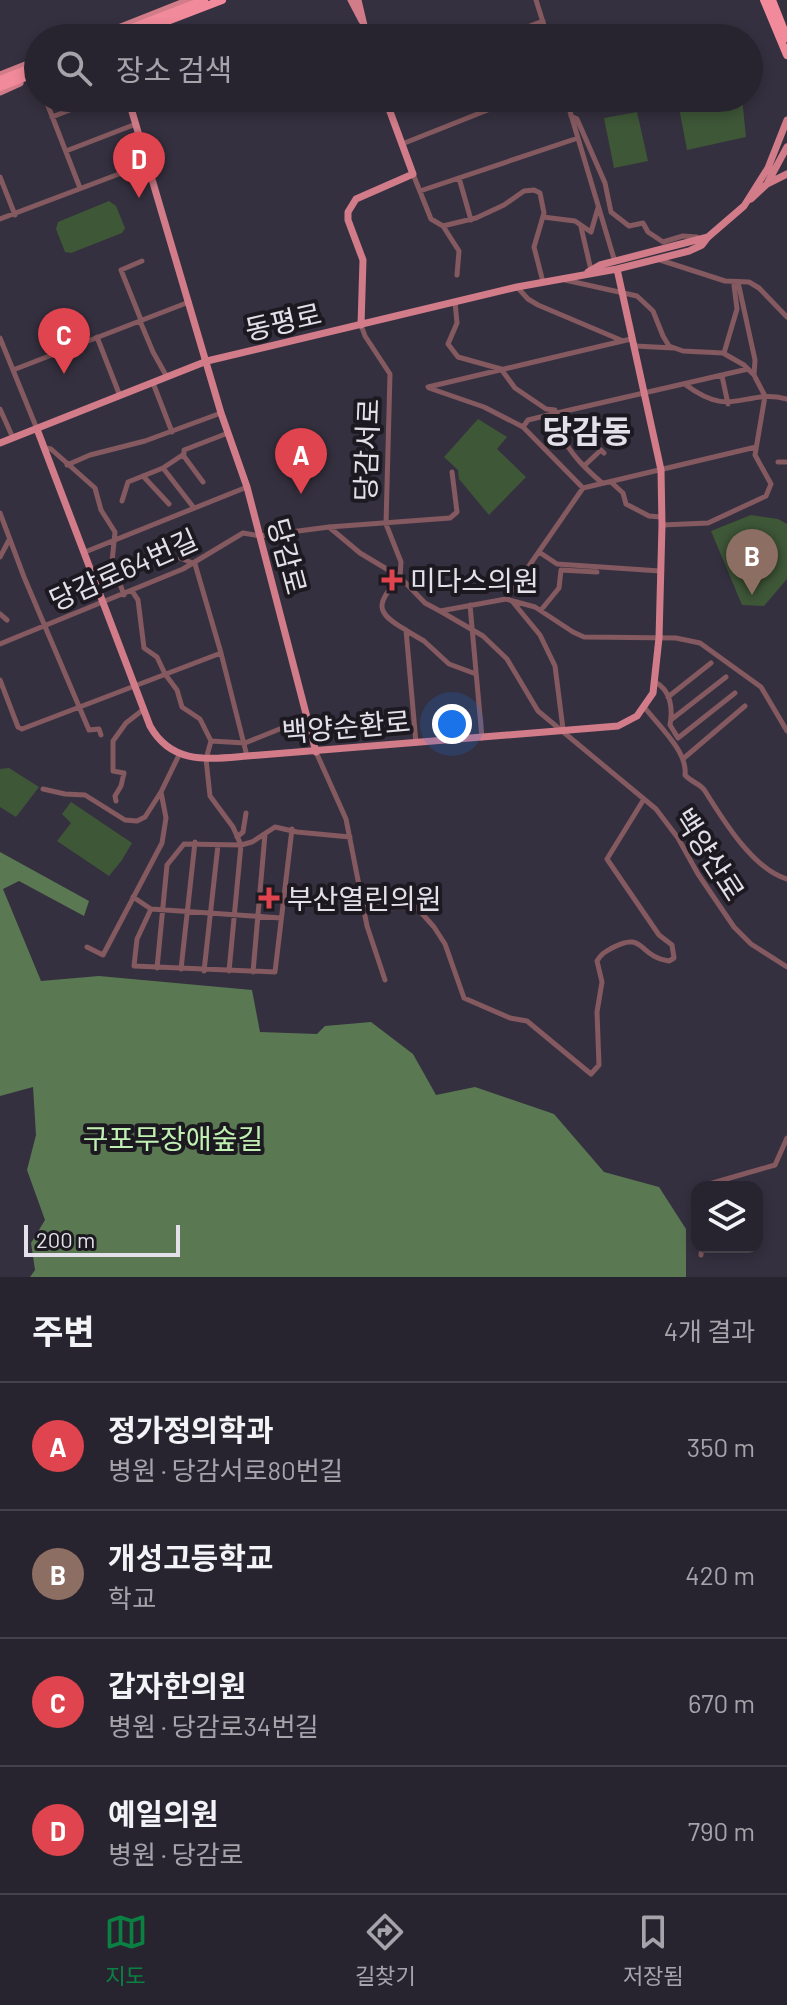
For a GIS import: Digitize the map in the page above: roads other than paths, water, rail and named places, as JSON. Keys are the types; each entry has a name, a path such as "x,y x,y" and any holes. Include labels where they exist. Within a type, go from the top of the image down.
{"highway":[{"path":"139,24 204,0"},
{"path":"159,24 222,0"},
{"path":"768,0 787,38"},
{"path":"768,0 787,55"},
{"path":"0,78 24,68"},
{"path":"0,89 24,81"}],"main road":[{"path":"134,24 189,0"},
{"path":"168,24 229,0"},
{"path":"351,0 363,23"},
{"path":"358,0 363,23"},
{"path":"768,0 787,48"},
{"name":"당감로","path":"132,112 221,413 247,487 316,752"},
{"path":"361,325 363,260 348,212 356,199 413,174 390,112"},
{"name":"동평로","path":"616,266 703,237 744,206 768,168 787,120"},
{"path":"767,184 787,147"},
{"path":"744,206 767,184 787,174"},
{"name":"동평로","path":"0,443 207,361 517,287 660,260 702,245 703,237"},
{"path":"616,266 629,342 661,470 659,638 653,693 645,708"},
{"path":"37,429 144,709 157,737 179,755"},
{"name":"백양순환로","path":"179,755 206,759 316,752 618,726 633,719 645,708"}],"street":[{"path":"536,0 544,24"},
{"path":"535,24 543,21"},
{"path":"50,112 80,188"},
{"path":"52,117 65,112"},
{"path":"402,144 483,112"},
{"path":"570,112 616,266"},
{"path":"571,116 577,119 605,183 611,212 629,226 643,223 648,232 663,242 683,236 703,237"},
{"path":"66,151 136,124"},
{"path":"420,191 578,138"},
{"path":"0,219 148,163"},
{"path":"413,174 431,219 443,226 459,251 457,275"},
{"path":"0,177 15,215"},
{"path":"459,178 471,220"},
{"path":"443,226 471,220 530,189 537,191 543,197 543,217 534,247 543,282"},
{"path":"543,217 575,221 591,232 598,207"},
{"path":"581,227 589,272"},
{"path":"660,260 725,281 749,282 787,317"},
{"path":"142,261 121,270 167,377"},
{"path":"560,278 578,285 637,296 649,305 663,336 674,348"},
{"path":"724,353 737,309 734,285 738,282"},
{"path":"738,282 755,360 751,372"},
{"path":"517,287 538,305 629,342 724,353 751,372 765,396 755,455 771,484 766,496 708,523 662,521 626,504 623,493 611,482"},
{"path":"13,370 189,302"},
{"path":"455,302 457,323 448,344 452,352 458,357 502,370 515,388 557,413"},
{"name":"당감서로","path":"361,325 390,374 386,524 401,562 400,577"},
{"path":"97,337 120,396"},
{"path":"0,338 37,429"},
{"path":"583,488 523,427 484,407 428,387 629,342"},
{"path":"523,427 528,420 557,413 751,372"},
{"path":"722,376 728,404"},
{"path":"153,383 172,432"},
{"path":"685,384 707,398 728,404 765,396 787,399"},
{"path":"0,409 13,438"},
{"path":"67,465 221,413"},
{"path":"557,413 562,435 584,466 603,483"},
{"path":"122,501 128,482 163,468 183,455 184,450 228,433"},
{"path":"509,600 583,488 756,447"},
{"path":"45,448 51,449 92,483 101,510 114,528 112,562 124,595"},
{"path":"584,466 601,450 604,453"},
{"path":"183,455 203,482"},
{"path":"778,462 787,462"},
{"path":"163,468 194,508"},
{"name":"당감서로","path":"386,524 436,521 454,516 457,501 452,472"},
{"path":"143,476 169,504"},
{"path":"85,552 247,487"},
{"path":"0,513 89,730 99,729 101,735"},
{"name":"당감로64번길","path":"0,644 195,564 239,534 248,532 260,536 329,527 386,524"},
{"path":"329,527 360,553 400,577 425,603 440,611 509,600 541,610 584,637 692,640 724,658 766,692 787,731"},
{"path":"0,557 10,539"},
{"path":"539,552 557,564 660,571"},
{"path":"180,558 195,564 247,756"},
{"path":"541,610 559,588 561,570 597,572"},
{"path":"400,577 384,596 381,609 385,617 424,641 449,664 476,674"},
{"path":"132,591 138,600 144,648 157,657 177,690 182,707 200,719 211,741 206,759 210,796 233,827 241,845 229,971"},
{"path":"509,600 540,635 555,666 563,730"},
{"path":"470,605 482,738"},
{"name":"백양산로","path":"440,611 483,636 507,659 538,711 644,799 671,828 734,927 751,944 787,967"},
{"path":"0,614 7,620"},
{"path":"406,630 416,743"},
{"path":"0,680 18,727 22,729 221,653"},
{"path":"668,697 711,663"},
{"path":"671,720 726,677"},
{"path":"655,682 660,684 668,697 672,711 671,729 678,738 735,693"},
{"path":"684,758 745,706"},
{"path":"645,708 684,758 687,765 685,775 704,788 728,830 765,869 787,879"},
{"path":"116,801 124,773 113,771 113,741 126,723 144,709"},
{"path":"211,741 245,743 307,718"},
{"name":"당감로","path":"316,752 346,819 367,926 385,980"},
{"path":"43,789 85,795 131,822 145,817 179,755"},
{"path":"87,947 103,955 155,858 162,843 166,818 161,792"},
{"path":"364,904 417,908 445,944 464,998 510,1018 527,1021 591,1074 599,1065 597,1012 602,982 597,961 602,954 627,940 633,940 658,959 669,961 674,958 672,945 659,935 607,859 644,799"},
{"path":"237,837 243,832 246,813"},
{"path":"157,968 167,865 184,844 241,845 252,842 275,827 350,837"},
{"path":"151,909 137,939 134,966 275,972 292,829"},
{"path":"253,972 265,834"},
{"path":"181,969 195,842"},
{"path":"204,971 218,844"},
{"path":"155,858 167,865"},
{"path":"133,897 151,909 281,918"},
{"path":"723,1181 775,1165 787,1138"}],"place":[{"name":"예일의원","path":"139,198"},
{"name":"갑자한의원","path":"64,374"},
{"name":"정가정의학과","path":"301,494"},
{"name":"미다스의원","path":"392,580"},
{"name":"개성고등학교","path":"752,595"},
{"name":"부산열린의원","path":"269,898"}],"district":[{"name":"당감동","path":"587,430"}],"park label":[{"name":"구포무장애숲길","path":"173,1138"}]}
